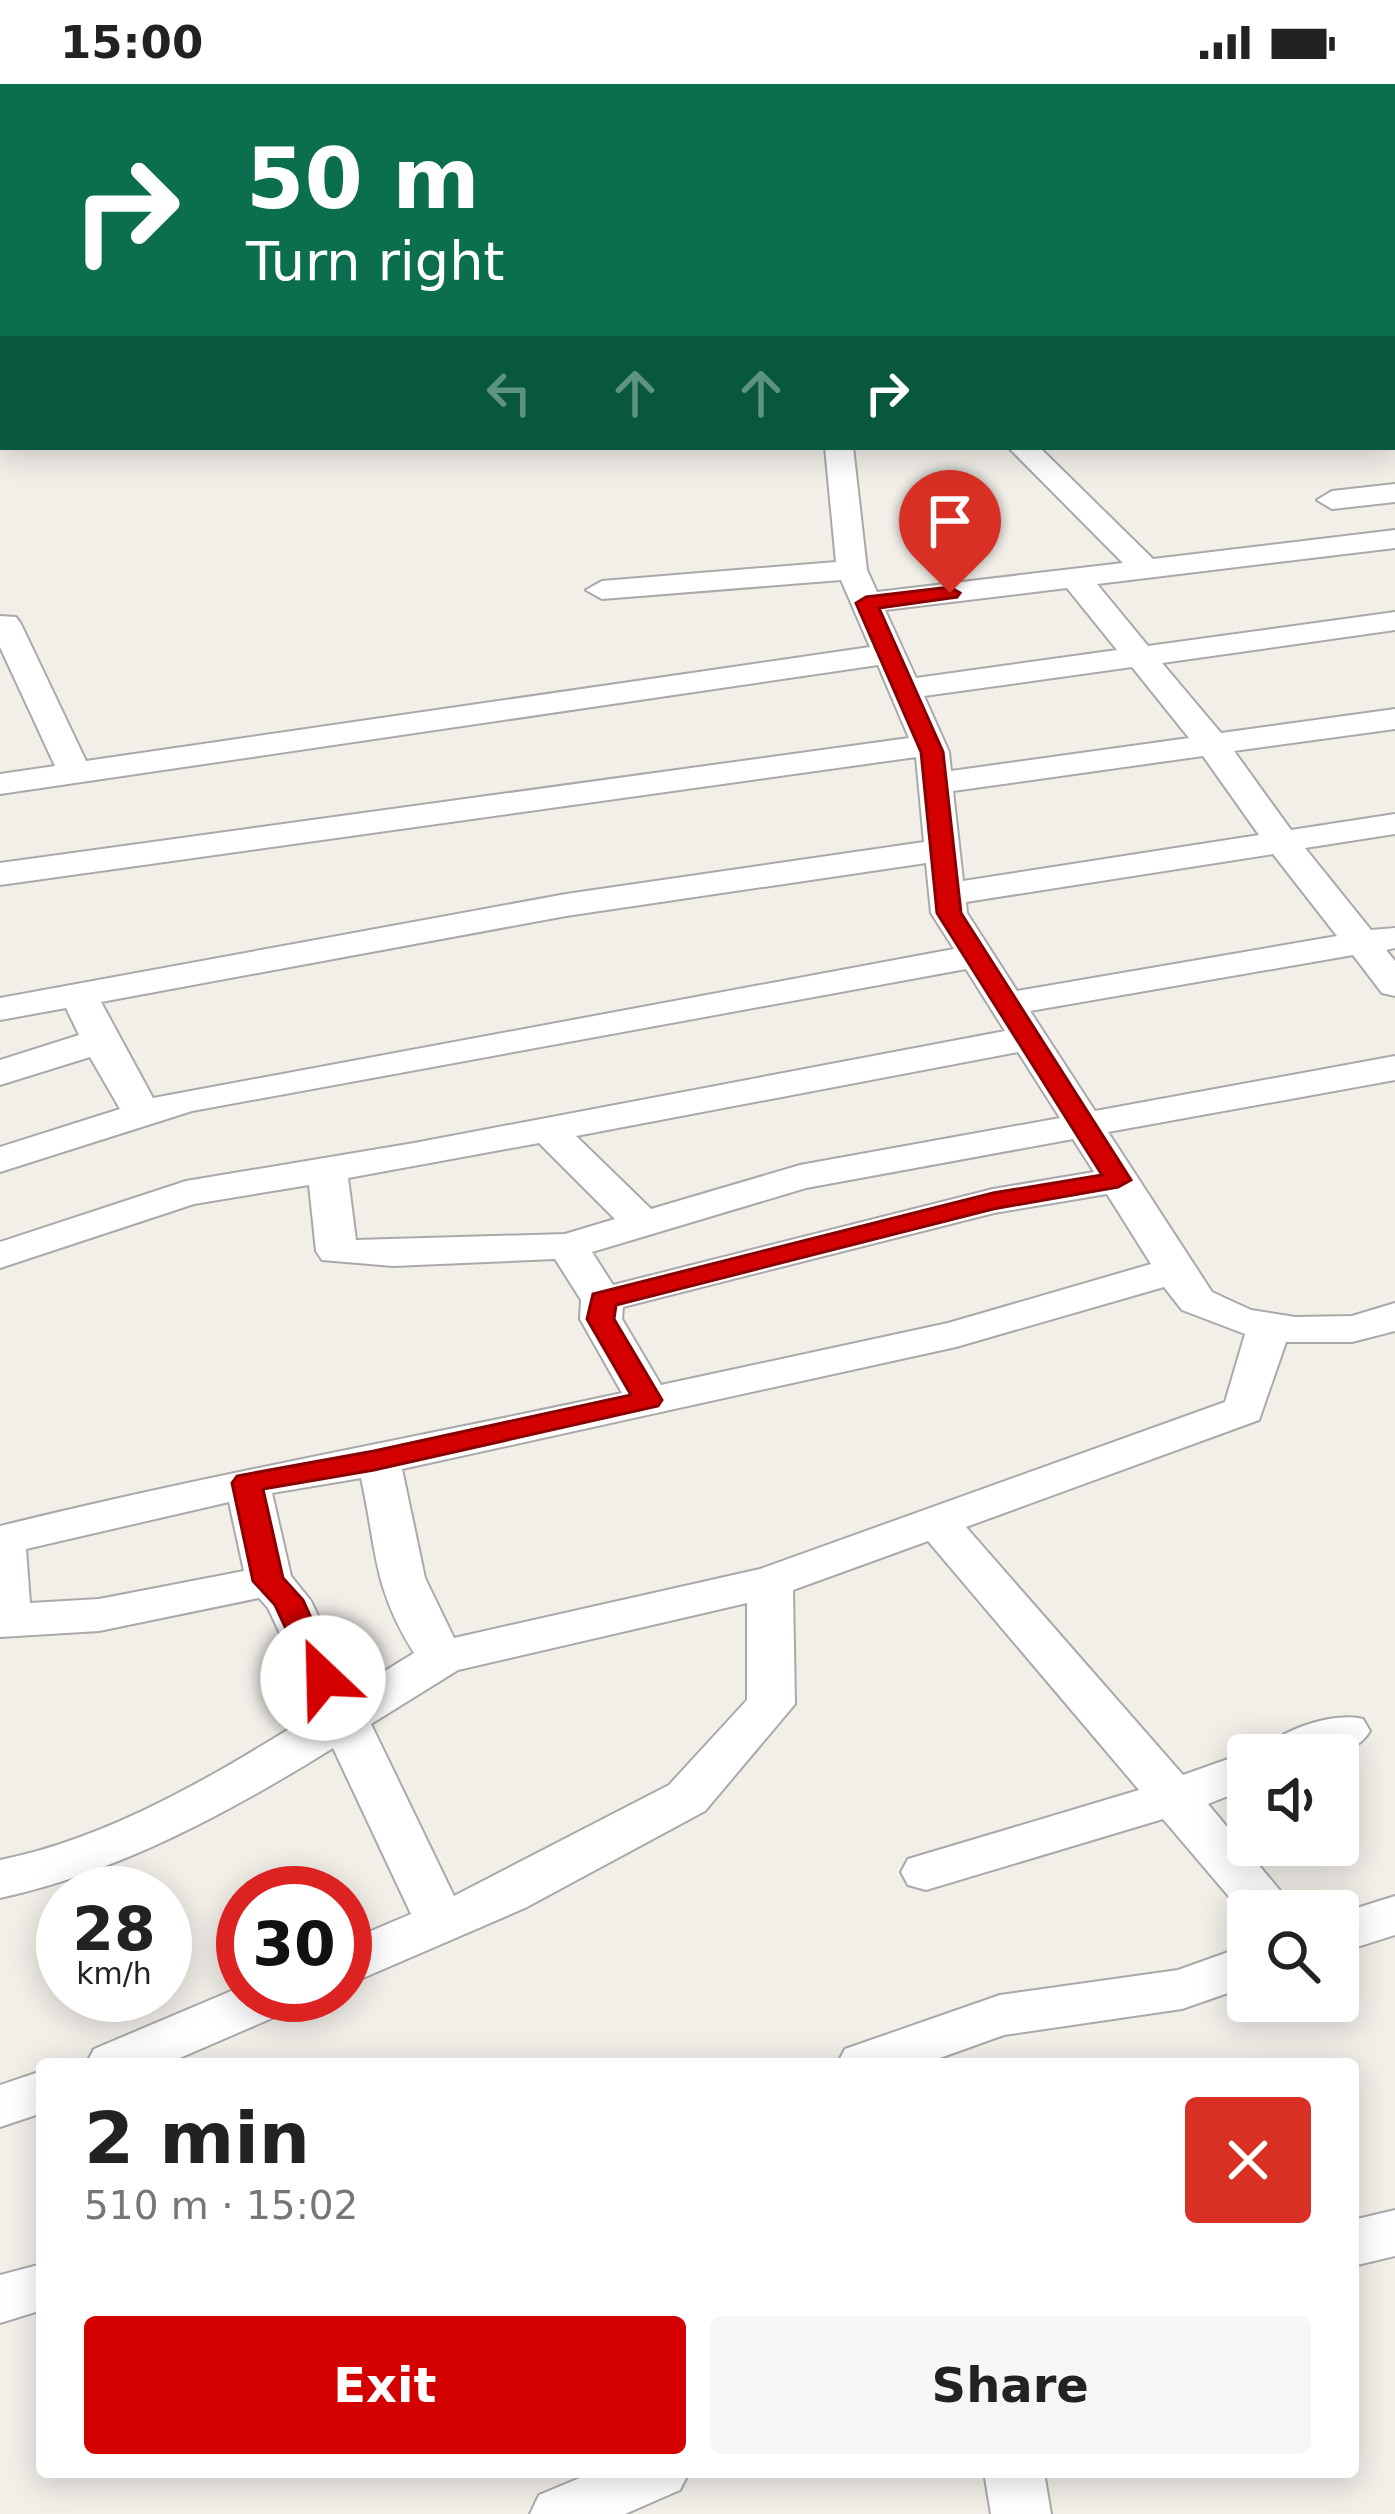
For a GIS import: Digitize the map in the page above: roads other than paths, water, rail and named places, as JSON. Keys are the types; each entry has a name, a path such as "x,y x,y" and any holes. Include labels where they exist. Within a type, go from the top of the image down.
{"street":[{"path":"838,450 859,587 929,745 949,913 1118,1180 1196,1301 1268,1330 1379,1326 1395,1316"},
{"path":"1025,450 1100,519 1145,569"},
{"path":"1332,500 1395,493"},
{"path":"602,590 1075,578 1395,539"},
{"path":"1075,578 1212,744 1282,842 1381,940 1395,985"},
{"path":"0,784 897,672 1142,656 1395,621"},
{"path":"4,625 75,773"},
{"path":"935,783 1395,719"},
{"path":"0,874 929,745"},
{"path":"947,894 1395,824"},
{"path":"0,1009 566,905 943,850"},
{"path":"1007,1004 1381,940"},
{"path":"0,1160 185,1100 976,956"},
{"path":"79,994 100,1042 143,1114"},
{"path":"0,1256 186,1193 1029,1038"},
{"path":"0,1073 100,1042"},
{"path":"326,1170 337,1251 393,1255 568,1246 800,1177 1395,1068"},
{"path":"548,1130 643,1224"},
{"path":"602,1300 993,1201 1118,1180"},
{"path":"568,1246 602,1300 601,1319 648,1400"},
{"path":"268,1581 99,1615 3,1620 2,1537 956,1334 1176,1270"},
{"path":"0,1879 48,1869 215,1798 340,1716 442,1658 770,1582 1244,1409 1268,1330"},
{"path":"374,1461 388,1478 388,1521 419,1632 442,1658"},
{"path":"247,1483 268,1581 288,1600 441,1923"},
{"path":"938,1522 1254,1890"},
{"path":"372,1952 507,1895 687,1798 771,1704 770,1582"},
{"path":"1336,1734 1346,1730"},
{"path":"926,1872 1177,1797 1227,1777"},
{"path":"1359,1927 1395,1915"},
{"path":"881,2058 1000,2015 1182,1989 1227,1973"},
{"path":"127,2058 216,2020"},
{"path":"0,2106 36,2094"},
{"path":"1359,2242 1395,2233"},
{"path":"0,2299 36,2289"},
{"path":"560,2514 645,2478"},
{"path":"1015,2478 1021,2514"}]}
